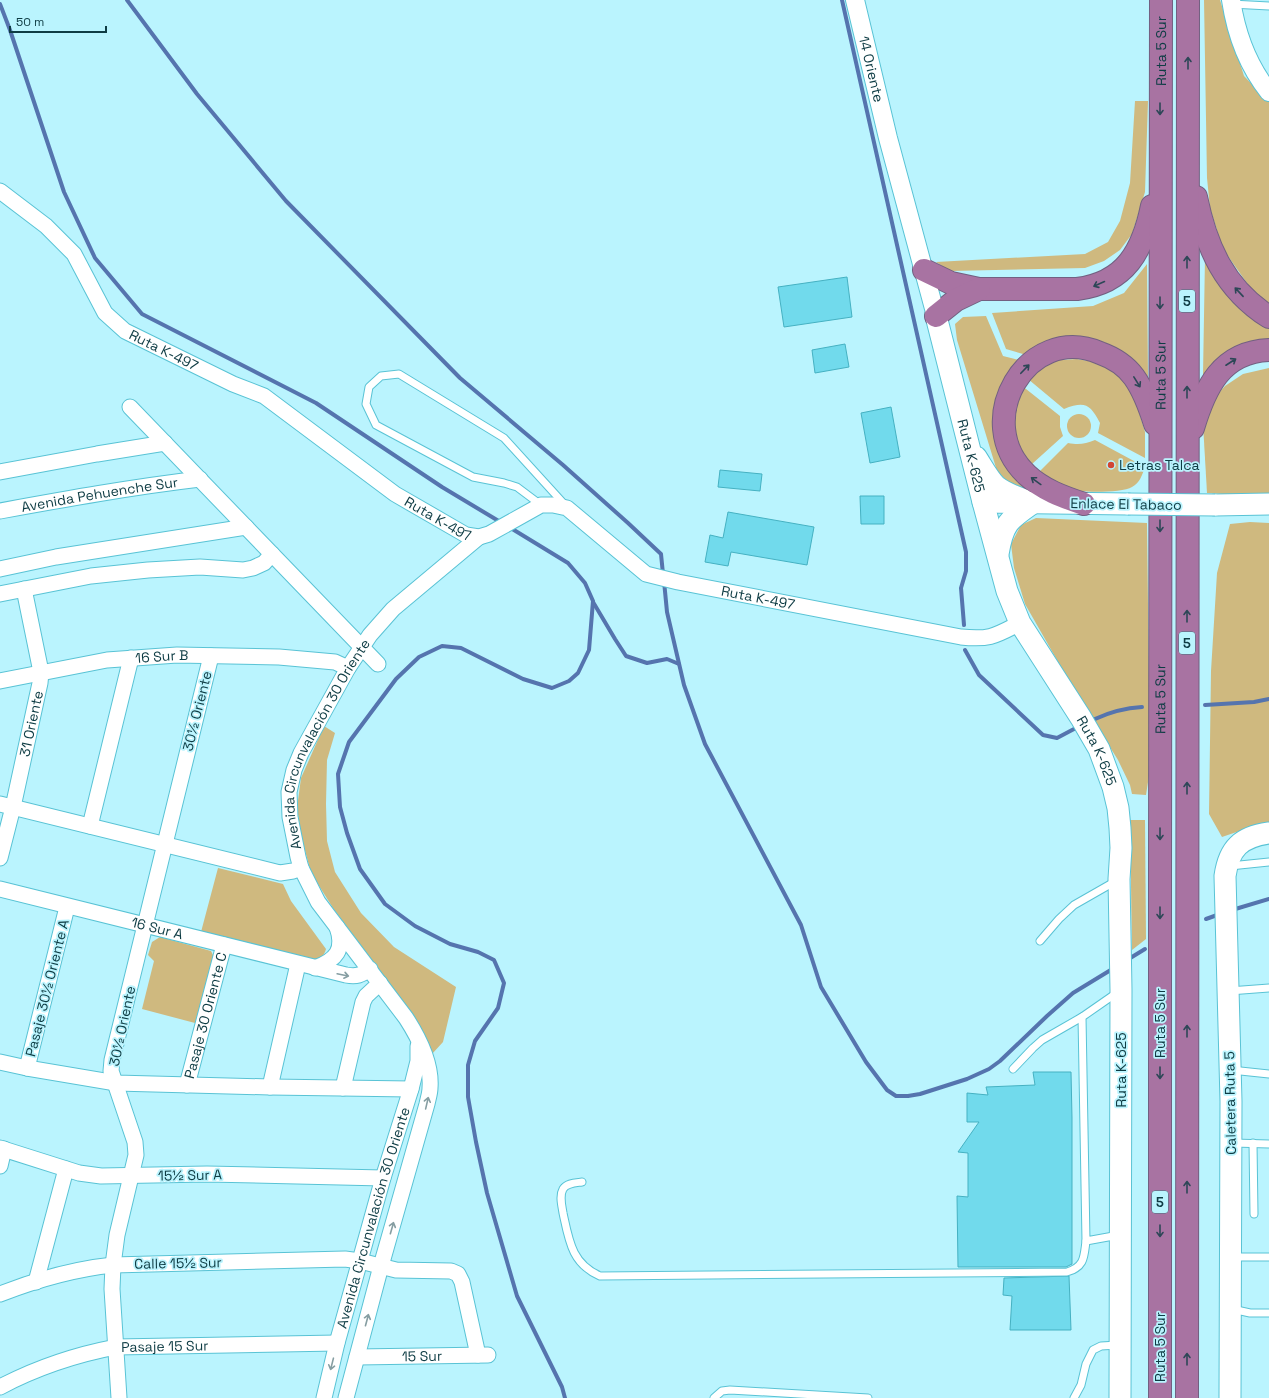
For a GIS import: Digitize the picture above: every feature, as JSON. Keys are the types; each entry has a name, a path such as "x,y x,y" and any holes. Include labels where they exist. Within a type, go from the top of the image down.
{"highway":[{"name":"Ruta 5 Sur","path":"1160,1398 1161,0"},
{"name":"Ruta 5 Sur","path":"1187,1398 1188,0"},
{"path":"1187,144 1199,210 1212,251 1222,269 1235,287 1257,309 1269,317"},
{"path":"924,270 951,283 979,289 1077,289 1098,285 1113,277 1131,261 1144,238 1148,226 1160,166"},
{"path":"936,316 946,306 979,289"},
{"path":"1084,504 1060,495 1037,483 1016,462 1007,445 1003,425 1006,401 1016,380 1030,364 1039,357 1052,351 1076,347 1097,351 1117,361 1126,368 1139,385 1151,411 1161,446"},
{"path":"1187,459 1193,428 1206,391 1211,382 1234,360 1254,352 1269,350"}],"main road":[{"name":"Ruta K-625","path":"936,316 1007,591 1020,623 1090,734 1106,766 1116,798 1120,828 1119,879 1121,951 1120,1398"},
{"path":"968,444 996,486 1010,494 1032,503"},
{"name":"Enlace El Tabaco","path":"983,502 1215,505 1269,504"},
{"path":"998,557 1001,538 1006,526 1014,516 1032,503"},
{"name":"Caletera Ruta 5","path":"1230,1398 1231,1143 1225,876 1226,867 1231,854 1241,843 1254,836 1269,833"}],"street":[{"name":"14 Oriente","path":"855,0 888,138"},
{"path":"1231,2 1245,51 1258,77 1269,92"},
{"name":"Ruta K-625","path":"888,138 936,316"},
{"name":"Ruta K-497","path":"0,191 46,226 74,254 105,313 125,331 233,384 264,396 395,494 466,535 484,536 537,507"},
{"path":"130,407 378,664"},
{"path":"0,472 165,443"},
{"name":"Avenida Pehuenche Sur","path":"0,511 100,493 200,479"},
{"path":"537,507 553,505 567,508"},
{"name":"Ruta K-497","path":"567,508 646,574 678,582 961,637 979,639 994,636 1020,623"},
{"path":"0,569 56,557 246,527"},
{"name":"Avenida Circunvalación 30 Oriente","path":"346,1398 381,1266 427,1104 430,1088 429,1072 419,1037 370,969 318,902 301,868 290,817 289,792 294,770 301,753 348,668 370,636 393,610 484,536"},
{"path":"0,594 91,576 148,570 200,567 244,570 253,568 264,562 272,554"},
{"name":"31 Oriente","path":"0,858 7,806 40,683 41,672 24,589"},
{"name":"16 Sur B","path":"0,681 107,660 177,655 279,657 335,662 348,668"},
{"name":"30½ Oriente","path":"119,1398 112,1289 113,1265 117,1235 136,1155 135,1142 111,1071 112,1060 211,656"},
{"path":"90,826 131,658"},
{"path":"7,806 280,874 301,868"},
{"name":"16 Sur A","path":"0,889 67,907 355,977 370,969"},
{"name":"Pasaje 30½ Oriente A","path":"27,1068 67,907"},
{"path":"315,968 332,960 338,950 340,942 336,927"},
{"name":"Pasaje 30 Oriente C","path":"187,1085 224,945"},
{"path":"270,1087 298,964"},
{"path":"343,1088 363,1002 366,996 380,983"},
{"name":"Avenida Circunvalación 30 Oriente","path":"324,1398 337,1343 383,1178 411,1089 418,1062 419,1037"},
{"path":"0,1062 116,1083 411,1089"},
{"path":"0,1166 2,1149"},
{"name":"15½ Sur A","path":"2,1149 92,1175 132,1176 222,1174 383,1178"},
{"path":"36,1282 66,1168"},
{"name":"Calle 15½ Sur","path":"0,1294 83,1269 113,1265 340,1259 360,1261 396,1270 451,1271 458,1274 462,1282 483,1355"},
{"name":"Pasaje 15 Sur","path":"0,1387 51,1364 92,1352 116,1347 337,1343"},
{"name":"15 Sur","path":"357,1357 483,1355"}],"lane":[{"path":"1231,2 1269,6"},
{"path":"537,507 517,487 473,477 376,425 366,404 369,387 381,376 399,374 504,438 567,508"},
{"path":"1226,867 1269,862"},
{"path":"1040,941 1059,919 1074,905 1119,879"},
{"path":"1013,1069 1042,1040 1082,1017 1121,982"},
{"path":"1228,992 1269,988"},
{"path":"582,1182 569,1184 562,1191 561,1198 566,1229 570,1245 575,1256 590,1272 600,1276 1067,1272 1077,1268 1084,1259 1086,1240 1082,1017"},
{"path":"1230,1070 1269,1074"},
{"path":"1231,1143 1269,1144"},
{"path":"1253,1143 1254,1214"},
{"path":"1086,1240 1121,1235"},
{"path":"1230,1257 1269,1257"},
{"path":"1230,1309 1250,1313 1269,1313"},
{"path":"1074,1398 1081,1385 1086,1364 1093,1350 1102,1346 1120,1344"},
{"path":"714,1398 722,1391 730,1390 868,1398"}],"shaded area":[{"path":"1204,0 1220,0 1244,76 1269,102 1269,306 1249,286 1223,249 1210,208 1207,178"},
{"path":"1135,101 1148,101 1145,192 1132,234 1120,250 1104,261 1085,268 950,271 936,262 1085,254 1108,242 1120,221 1130,183"},
{"path":"1205,257 1269,327 1269,341 1228,352 1203,375"},
{"path":"1147,264 1148,378 1127,356 1030,356 1006,349 992,313 1093,306 1124,293"},
{"path":"986,316 1003,356 1023,361 999,400 1036,492 1011,485 997,471 957,340 955,324 963,317"},
{"path":"1077,359 1100,363 1119,375 1132,389 1145,432 1145,458 1098,433 1100,423 1090,408 1077,405 1064,409 1028,379 1042,366 1059,360"},
{"path":"1269,368 1269,493 1256,496 1207,493 1203,424 1209,404 1225,386 1243,374"},
{"path":"1021,385 1060,416 1060,427 1063,436 1032,464 1015,444 1012,404"},
{"path":"1079,414 1084,415 1090,421 1090,431 1084,437 1079,438 1074,437 1068,431 1067,426 1068,421 1074,415"},
{"path":"1095,440 1145,467 1137,483 1127,489 1100,492 1081,491 1064,488 1039,472 1068,443 1082,444"},
{"path":"1036,518 1147,523 1150,769 1146,795 1132,794 1130,785 1118,760 1069,681 1025,604 1014,568 1011,544 1021,525"},
{"path":"1250,522 1269,523 1269,824 1257,825 1222,837 1209,814 1211,671 1217,573 1230,524"},
{"path":"324,726 335,733 327,760 326,804 327,841 335,872 361,913 394,947 456,987 443,1042 432,1054 419,1027 386,979 333,908 311,873 302,839 297,808 301,778"},
{"path":"1130,820 1145,820 1146,939 1132,950"},
{"path":"218,868 283,884 291,901 326,949 323,955 318,959 313,960 201,932"},
{"path":"160,937 211,951 214,957 195,1023 142,1009 154,961 148,955 152,942"}],"building":[{"path":"847,277 852,317 784,327 778,287"},
{"path":"845,344 849,367 815,373 812,350"},
{"path":"891,407 900,457 870,463 861,413"},
{"path":"720,470 762,474 760,491 718,487"},
{"path":"860,496 884,496 884,524 861,524"},
{"path":"728,512 814,527 807,565 731,552 728,566 705,562 710,535 723,538"},
{"path":"1033,1072 1071,1072 1072,1264 1066,1267 958,1267 957,1196 968,1197 968,1153 958,1152 979,1122 967,1122 967,1093 988,1095 986,1087 1035,1085"},
{"path":"1069,1276 1071,1330 1010,1330 1012,1296 1003,1295 1004,1278"}],"waterway":[{"path":"127,0 197,94 286,201 460,378 563,465 661,554 663,574"},
{"path":"842,0 966,552 966,571 961,588 964,625"},
{"path":"0,4 64,192 95,258 142,314 316,403 442,487 502,523"},
{"path":"509,527 568,563 585,583 593,601 589,650 578,673 569,681 552,688 523,679 461,648 442,646 419,657 396,679 349,742 338,774 340,807 347,833 360,869 385,904 415,926 450,944 478,952 494,960 504,983 498,1008 475,1041 468,1065 468,1097 487,1193 517,1296 562,1387 565,1398"},
{"path":"664,581 667,612 684,685 705,744 801,925 821,987 866,1062 887,1090 896,1096 920,1094 967,1079 989,1069 1000,1061 1073,993 1114,968"},
{"path":"593,602 626,656 647,663 667,659 679,664"},
{"path":"965,650 979,675 1043,735 1057,738 1074,729"},
{"path":"1205,705 1254,702 1269,699"},
{"path":"1095,719 1106,714 1130,708 1142,707"},
{"path":"1232,910 1269,899"},
{"path":"1206,919 1220,914"},
{"path":"1127,960 1145,949"}],"place":[{"name":"Letras Talca","path":"1111,465"}]}
